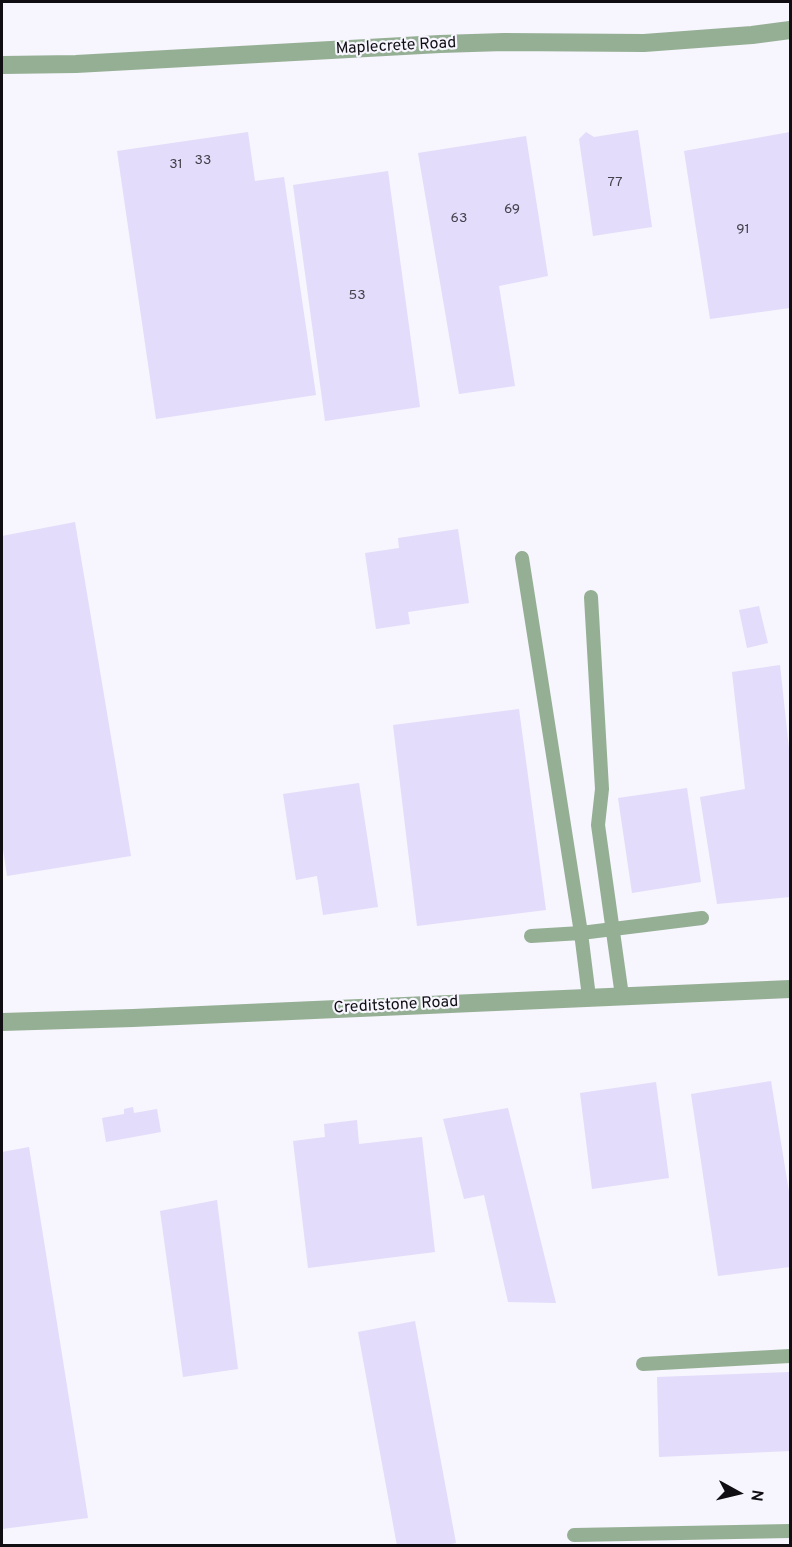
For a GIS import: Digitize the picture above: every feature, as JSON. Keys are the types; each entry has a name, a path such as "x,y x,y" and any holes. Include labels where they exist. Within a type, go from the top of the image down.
{"street":[{"name":"Maplecrete Road","path":"2,65 76,64 450,44 644,43 790,30"},
{"name":"Creditstone Road","path":"2,1022 790,989"}],"lane":[{"path":"522,558 589,997"},
{"path":"591,597 602,789 598,825 622,996"},
{"path":"531,936 613,930 702,918"},
{"path":"643,1364 790,1356"},
{"path":"574,1535 790,1531"}],"building":[{"path":"638,130 652,227 593,236 579,139 586,132 594,137"},
{"path":"248,132 255,181 284,177 316,395 156,419 117,151"},
{"path":"790,132 790,308 710,319 684,151"},
{"path":"526,136 548,276 499,286 515,386 459,394 418,153"},
{"path":"388,171 420,407 325,421 293,185"},
{"path":"75,522 131,856 7,876 2,842 2,536"},
{"path":"458,529 469,603 408,612 410,624 376,629 365,553 399,548 398,538"},
{"path":"759,606 768,643 747,648 739,610"},
{"path":"780,665 790,758 790,897 717,904 700,797 745,789 732,672"},
{"path":"519,709 546,910 417,926 393,725"},
{"path":"359,783 378,907 323,915 317,876 296,880 283,794"},
{"path":"687,788 701,882 632,893 618,798"},
{"path":"771,1081 790,1198 790,1267 718,1276 691,1094"},
{"path":"656,1082 669,1178 592,1189 580,1093"},
{"path":"133,1107 134,1113 157,1109 161,1132 106,1142 102,1118 124,1114 124,1109"},
{"path":"508,1108 556,1303 508,1302 484,1195 464,1199 443,1119"},
{"path":"357,1120 359,1144 422,1137 435,1252 308,1268 293,1141 325,1137 324,1124"},
{"path":"29,1147 88,1518 2,1529 2,1152"},
{"path":"217,1200 238,1369 183,1377 160,1211"},
{"path":"415,1321 456,1543 442,1546 397,1546 358,1332"},
{"path":"790,1372 790,1451 659,1457 657,1377"}]}
